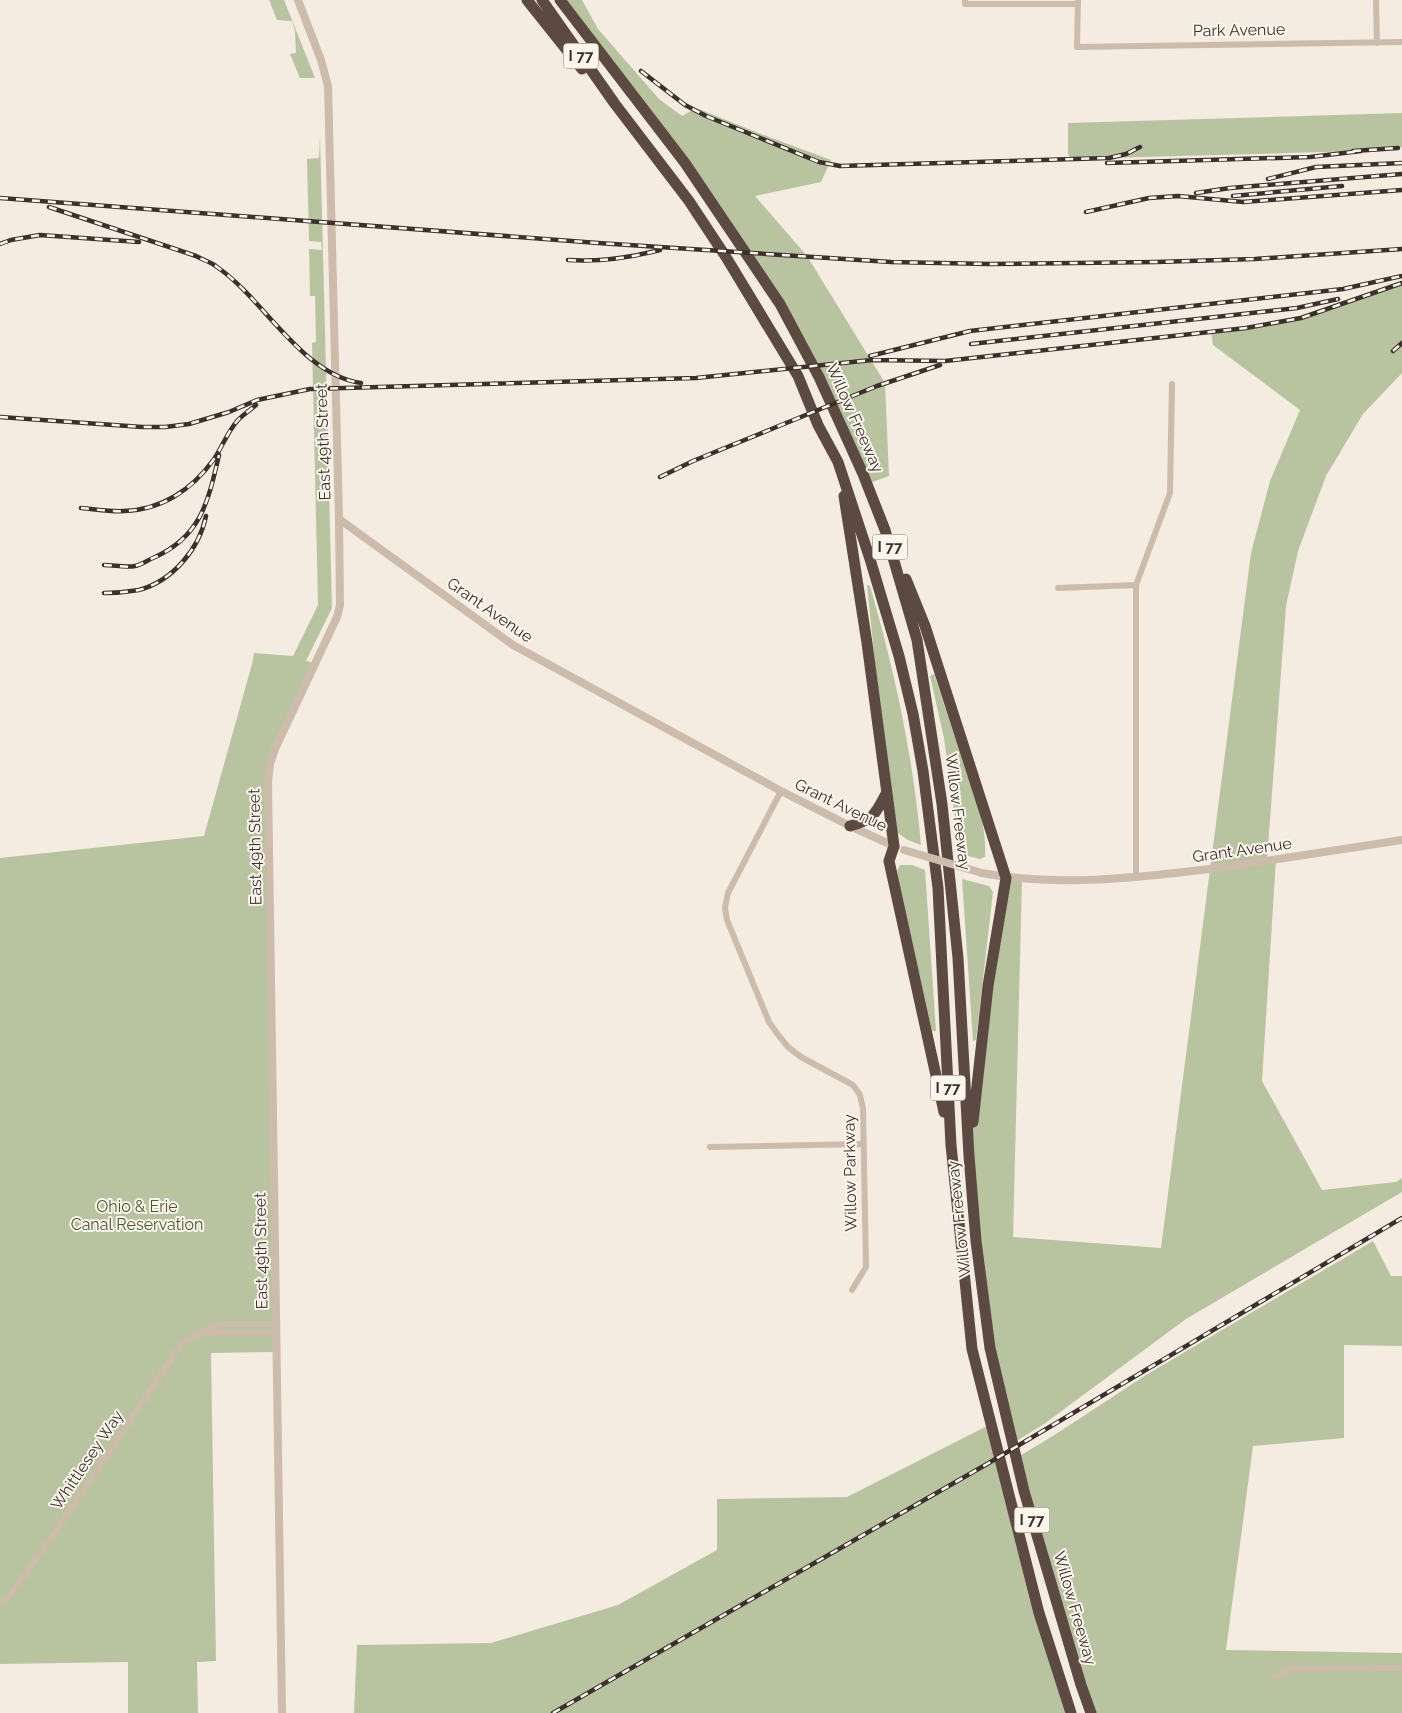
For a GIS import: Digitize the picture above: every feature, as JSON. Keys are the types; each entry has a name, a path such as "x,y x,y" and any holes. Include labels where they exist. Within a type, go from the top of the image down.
{"highway":[{"path":"527,0 586,74 615,104"},
{"name":"Willow Freeway","path":"542,0 615,104 689,201 726,256 798,376 818,425 838,462 870,559 914,714 923,771 938,888 951,1145 972,1349 1039,1613 1071,1713"},
{"name":"Willow Freeway","path":"560,0 685,163 780,304 819,377 863,474 885,530 917,640 942,804 958,958 969,1156 976,1241 990,1348 1024,1491 1091,1713"},
{"path":"838,462 867,643 886,794 899,848 889,861 951,1145"},
{"path":"885,530 925,626 1006,878 988,986 969,1156"},
{"path":"850,826 866,821 875,815 886,794"}],"street":[{"name":"East 49th Street","path":"282,1713 269,816 270,764 310,672 337,617 340,605 328,86 321,60 298,0"},
{"path":"1376,0 1377,43"},
{"path":"965,2 1078,2"},
{"name":"Park Avenue","path":"1078,2 1077,47 1402,42"},
{"path":"1136,878 1136,585 1170,493 1172,384"},
{"name":"Grant Avenue","path":"339,519 513,645 781,791 850,826 899,848 982,873 1006,878 1064,881 1136,878 1248,864 1402,840"},
{"path":"1058,588 1136,585"},
{"name":"Willow Parkway","path":"781,791 728,893 725,908 726,920 769,1022 788,1048 858,1090 863,1109 866,1267 852,1290"},
{"path":"710,1147 863,1144"},
{"name":"Whittlesey Way","path":"0,1604 7,1599 45,1548 182,1343 214,1326 227,1324 276,1324"},
{"path":"199,1333 276,1333"},
{"path":"1275,1678 1287,1669 1402,1668"}],"green space":[{"path":"269,0 284,0 315,78 300,78 290,54 296,53 295,31 292,21 277,20"},
{"path":"560,0 582,0 598,29 659,99 682,116 696,108 831,160 821,182 755,196 807,256 885,383 889,476 867,484 780,304 685,163"},
{"path":"1402,113 1402,147 1361,151 1070,159 1068,153 1068,123"},
{"name":"Ohio & Erie Canal Reservation","path":"320,135 332,608 306,661 314,663 270,764 276,1352 211,1353 216,1661 197,1662 198,1713 128,1713 128,1662 0,1664 0,858 204,836 254,653 293,656 318,605 312,343 316,342 315,296 310,296 309,249 322,250 321,242 309,241 307,159 319,158"},
{"path":"1402,283 1402,373 1363,414 1326,476 1298,551 1286,606 1267,860 1276,859 1262,1081 1322,1190 1396,1182 1402,1178 1402,1192 1186,1319 1044,1424 1013,1443 990,1348 969,1156 1006,878 1022,878 1013,1237 1161,1248 1251,553 1270,481 1300,410 1213,345 1211,332 1301,318"},
{"path":"867,585 870,586 879,618 902,714 918,812 921,845 908,840 896,832 879,703"},
{"path":"934,674 981,816 985,857 980,859 960,854 944,738 930,676"},
{"path":"900,865 912,865 925,870 936,1031 932,1031 899,884 897,871"},
{"path":"962,879 989,886 993,892 976,1040 973,1041"},
{"path":"1373,1241 1391,1276 1402,1276 1402,1346 1344,1345 1344,1438 1253,1446 1226,1650 1402,1653 1402,1713 1091,1713 1018,1457 1146,1375"},
{"path":"991,1424 1071,1713 354,1713 357,1645 491,1643 618,1605 717,1550 717,1499 847,1497"}],"railway":[{"path":"641,71 685,105 706,116 819,162 840,166 1109,158 1126,154 1140,147"},
{"path":"1353,151 1398,148"},
{"path":"1107,163 1310,157 1361,151"},
{"path":"1268,179 1316,167 1402,163"},
{"path":"1196,193 1230,188 1402,174"},
{"path":"1233,196 1342,186"},
{"path":"1086,212 1149,198 1178,196 1243,202 1402,190"},
{"path":"0,198 598,243 891,262 990,264 1156,262 1255,259 1402,249"},
{"path":"49,207 196,256 212,264 251,297 284,334 320,366 340,377 361,383"},
{"path":"0,244 40,235 139,242"},
{"path":"568,260 614,259 660,250"},
{"path":"870,356 970,331 1343,289 1402,276"},
{"path":"0,417 165,427 189,424 229,412 257,400 310,389 696,378 872,360 945,361 1246,328 1301,318 1402,283"},
{"path":"971,344 1297,308 1338,299"},
{"path":"1393,351 1402,343"},
{"path":"660,477 693,461 877,386 940,365"},
{"path":"81,508 113,511 138,510 151,507 175,496 186,489 205,470 214,459 234,424 256,405"},
{"path":"104,565 128,567 137,565 169,549 182,540 192,529 206,503 219,455"},
{"path":"104,593 139,590 151,586 173,572 197,541 206,516"},
{"path":"553,1713 987,1464 1402,1218"}]}
